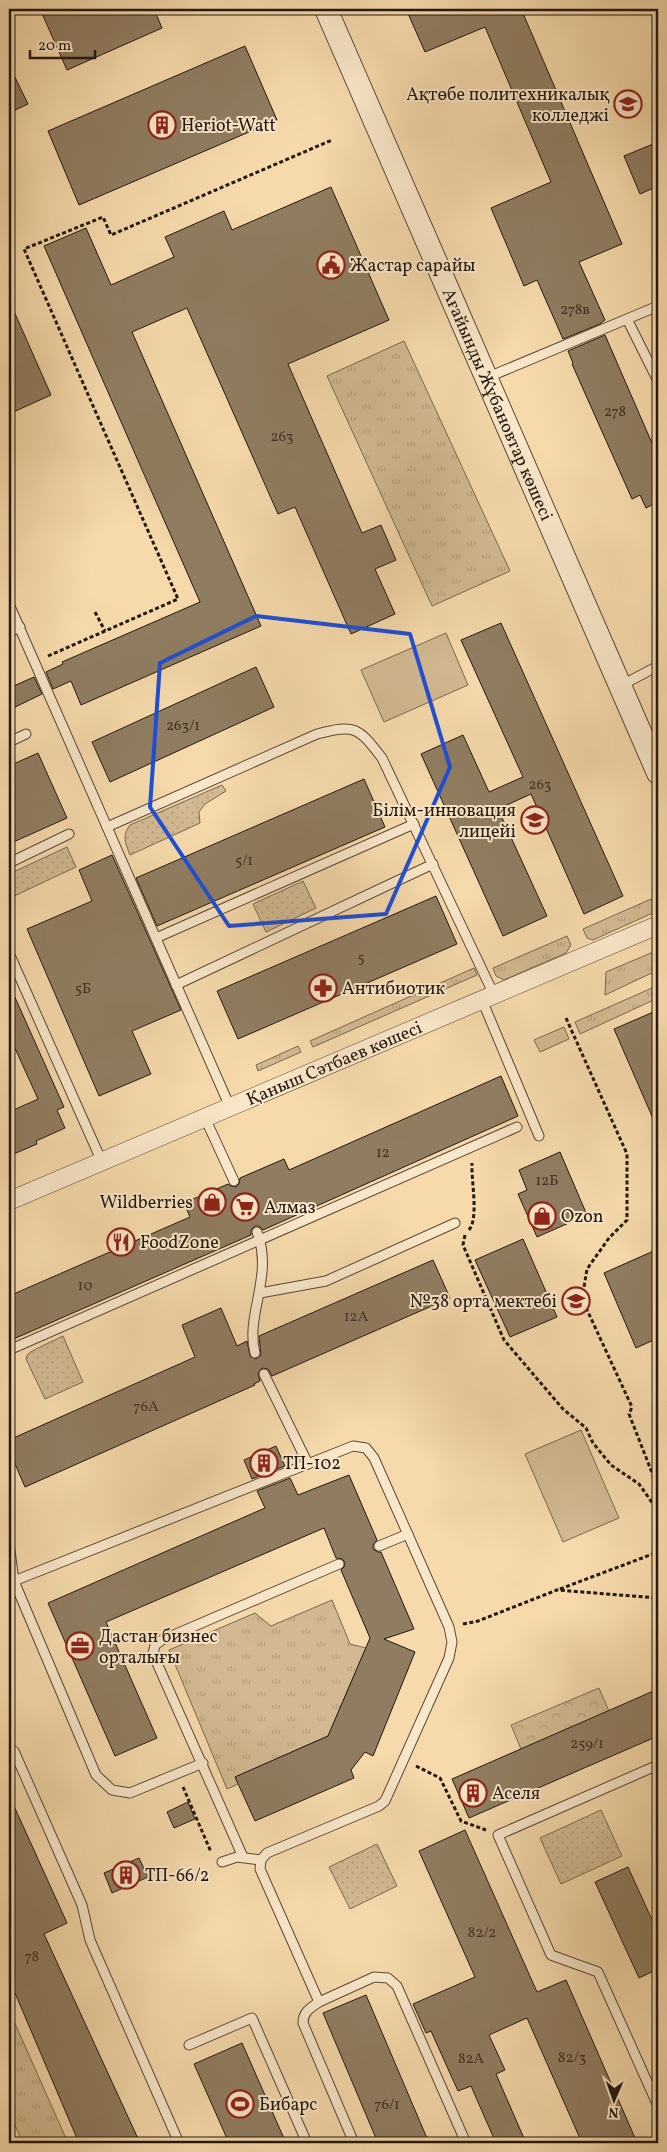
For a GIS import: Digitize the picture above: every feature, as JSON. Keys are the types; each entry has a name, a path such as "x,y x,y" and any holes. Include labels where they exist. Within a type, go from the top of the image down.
{"street":[{"name":"Ағайынды Жұбановтар көшесі","path":"326,9 658,774"},
{"name":"Қаныш Сәтбаев көшесі","path":"9,1201 658,925"}],"lane":[{"path":"486,378 658,306"},
{"path":"627,319 658,381"},
{"path":"9,604 230,1107"},
{"path":"9,632 20,627"},
{"path":"620,686 658,666"},
{"path":"107,827 317,734 344,727 365,735 382,758 433,864 488,997 539,1136"},
{"path":"9,742 26,734"},
{"path":"156,938 414,824"},
{"path":"9,862 69,834"},
{"path":"176,985 433,864"},
{"path":"9,953 102,1162"},
{"path":"205,1118 234,1181"},
{"path":"9,1350 259,1237 517,1128"},
{"path":"260,1293 326,1281 455,1223"},
{"path":"255,1353 252,1340 263,1275 259,1237"},
{"path":"264,1374 308,1464"},
{"path":"14,1581 353,1446 366,1448 374,1458 450,1627 452,1642 449,1658 385,1801 379,1806 267,1853 261,1860 260,1869 319,2002"},
{"path":"379,1546 408,1534"},
{"path":"9,1543 14,1581 96,1775 112,1790 130,1793 203,1763"},
{"path":"243,1857 203,1763 153,1654 155,1646 162,1640 339,1564"},
{"path":"9,1753 14,1751 82,1905 90,1940 180,2143"},
{"path":"658,1765 498,1835 551,1955 598,1972 658,2106"},
{"path":"222,1862 237,1857 261,1860"},
{"path":"354,2143 303,2023 303,2017 307,2010 319,2002 374,1977 388,1978 397,1986 466,2143"},
{"path":"189,2045 252,2018 307,2143"}],"path":[{"path":"35,662 178,599 24,249 102,217 111,235 332,140"},
{"path":"95,612 106,631"},
{"path":"566,1018 627,1154 627,1220 609,1238 587,1269 582,1299 632,1407 629,1414 658,1488"},
{"path":"472,1159 471,1180 475,1216 472,1227 465,1236 463,1245 504,1340 562,1409 586,1428 593,1443 611,1465 639,1484 658,1511"},
{"path":"450,1627 478,1621 658,1552"},
{"path":"557,1590 658,1598"},
{"path":"403,1760 440,1778 461,1821 498,1835"},
{"path":"178,1774 213,1857 222,1862"}],"highlighted area":[{"path":"256,616 410,634 450,767 386,914 229,926 150,807 160,663"}],"green space":[{"path":"404,341 510,571 432,606 327,376"},
{"path":"446,633 468,685 384,722 361,670"},
{"path":"222,785 226,791 205,804 199,812 200,823 130,855 125,839 130,825"},
{"path":"67,847 76,867 12,897 9,889 9,874"},
{"path":"303,881 316,908 266,932 253,904"},
{"path":"651,899 657,911 593,940 587,938 583,929"},
{"path":"567,936 571,945 566,953 504,980 496,976 493,968"},
{"path":"658,950 658,970 605,995 606,972"},
{"path":"474,968 477,975 313,1047 310,1041"},
{"path":"652,988 658,991 658,998 580,1034 575,1022"},
{"path":"564,1027 569,1039 540,1052 534,1040"},
{"path":"298,1046 301,1052 258,1071 256,1065"},
{"path":"63,1336 83,1382 45,1399 26,1359 27,1355"},
{"path":"581,1430 619,1518 563,1542 525,1454"},
{"path":"332,1600 350,1644 366,1648 328,1736 235,1777 238,1784 227,1789 169,1650 255,1613 271,1626"},
{"path":"599,1688 609,1711 521,1749 511,1725"},
{"path":"601,1810 622,1856 561,1884 540,1838"},
{"path":"377,1844 397,1886 350,1909 329,1867"},
{"path":"9,2010 68,2143 23,2143 9,2112"}],"building":[{"path":"40,9 154,9 162,28 67,70"},
{"path":"406,9 527,9 522,11 622,244 579,262 605,320 600,324 563,339 537,280 524,286 491,208 551,182 485,27 425,52"},
{"name":"Heriot-Watt","path":"245,46 277,120 79,205 48,131"},
{"path":"9,65 28,104 9,113"},
{"path":"658,142 658,186 640,194 624,156"},
{"path":"331,187 389,320 288,364 362,533 381,525 396,560 375,569 395,614 351,634 295,507 278,514 187,308 132,332 261,626 81,705 71,681 53,689 46,672 63,664 62,662 200,602 44,246 86,228 111,285 174,257 165,237 224,211 232,230"},
{"path":"9,300 51,395 9,414"},
{"path":"605,335 658,457 658,502 646,508 640,495 632,499 568,351"},
{"path":"501,623 623,896 584,914 531,794 498,809 547,916 503,936 421,754 463,735 489,792 523,777 461,640"},
{"path":"256,667 274,707 110,782 92,742"},
{"path":"34,677 42,694 9,710 9,688"},
{"path":"38,753 67,818 9,844 9,766"},
{"path":"364,779 385,827 157,926 136,878"},
{"path":"112,855 181,1010 132,1031 151,1074 99,1096 27,929 92,901 79,870"},
{"path":"436,896 457,944 238,1039 217,991"},
{"path":"9,984 64,1107 57,1110 65,1128 36,1141 37,1144 9,1156 9,1112 38,1099 9,1035"},
{"path":"658,1010 658,1130 614,1029"},
{"path":"501,1076 518,1116 263,1230 259,1226 255,1226 251,1230 251,1235 9,1341 9,1296 190,1217 184,1203 228,1184 236,1187 239,1184 240,1178 284,1159 289,1170"},
{"path":"560,1152 587,1215 537,1237 518,1194 527,1190 519,1170"},
{"path":"523,1239 557,1317 510,1337 475,1260"},
{"path":"658,1249 658,1338 636,1348 604,1273"},
{"path":"433,1260 450,1298 272,1376 268,1369 262,1368 258,1373 260,1381 255,1385 25,1487 9,1450 9,1440 195,1357 182,1325 221,1308 237,1346 247,1341 250,1356 256,1359 261,1355 259,1336"},
{"name":"ТП-102","path":"276,1446 285,1466 252,1479 244,1460"},
{"path":"349,1475 377,1540 373,1545 373,1549 381,1552 414,1629 384,1639 415,1652 373,1756 365,1752 351,1770 354,1778 255,1821 235,1777 328,1736 370,1638 341,1570 345,1562 342,1559 336,1558 324,1528 106,1622 157,1738 115,1756 48,1603 265,1508 257,1491 290,1478 298,1495"},
{"path":"658,1689 658,1736 469,1818 452,1779"},
{"path":"9,1795 67,1923 44,1934 140,2143 79,2143 9,1979"},
{"path":"188,1802 195,1819 174,1828 167,1812"},
{"path":"465,1830 537,1992 566,1980 635,2138 624,2143 582,2143 527,2018 489,2035 505,2070 496,2074 526,2143 496,2143 471,2086 458,2091 431,2031 426,2033 413,2004 475,1977 419,1851"},
{"name":"ТП-66/2","path":"139,1858 148,1877 112,1893 104,1873"},
{"path":"628,1867 658,1933 658,1969 639,1978 595,1882"},
{"path":"366,1995 429,2143 378,2143 323,2013"},
{"name":"Бибарс","path":"242,2043 286,2143 229,2143 194,2064"}],"place":[{"name":"Ақтөбе политехникалық колледжі","path":"628,104"},
{"name":"Heriot-Watt","path":"162,125"},
{"name":"Жастар сарайы","path":"331,265"},
{"name":"Білім-инновация лицейі","path":"535,820"},
{"name":"Антибиотик","path":"323,988"},
{"name":"Wildberries","path":"212,1202"},
{"name":"Алмаз","path":"245,1207"},
{"name":"Ozon","path":"542,1216"},
{"name":"FoodZone","path":"121,1242"},
{"name":"№38 орта мектебі","path":"576,1301"},
{"name":"ТП-102","path":"264,1463"},
{"name":"Дастан бизнес орталығы","path":"80,1646"},
{"name":"Аселя","path":"473,1793"},
{"name":"ТП-66/2","path":"126,1875"},
{"name":"Бибарс","path":"240,2104"}]}
